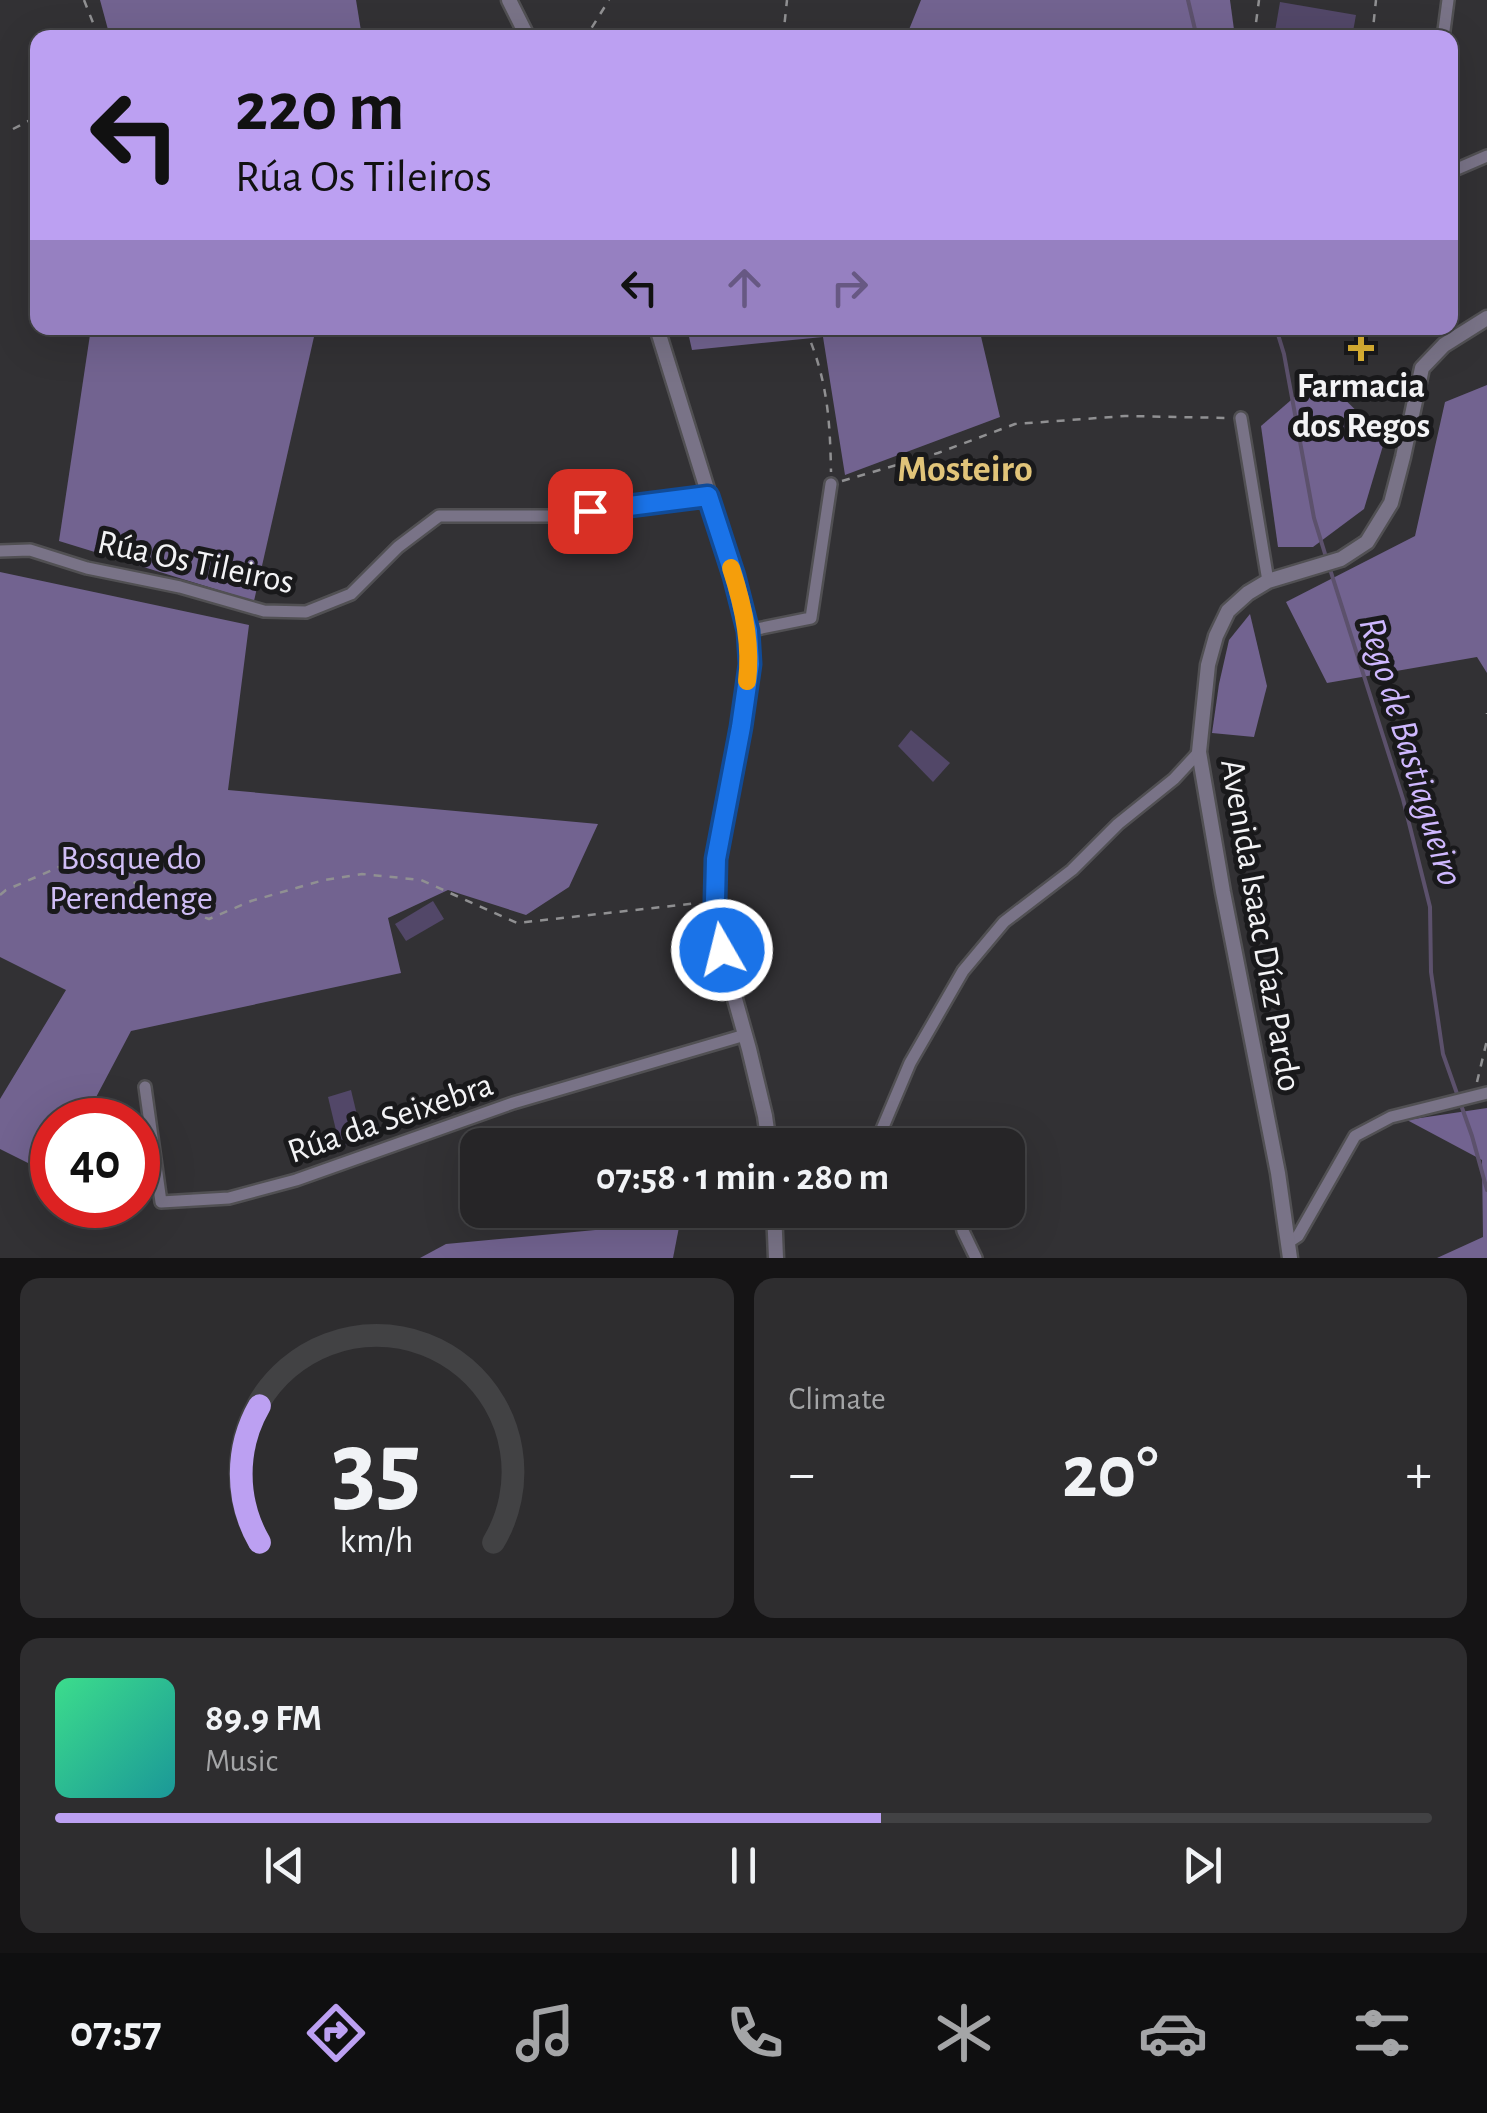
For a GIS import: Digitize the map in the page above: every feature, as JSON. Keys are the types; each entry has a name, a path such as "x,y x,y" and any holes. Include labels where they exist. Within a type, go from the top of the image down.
{"street":[{"path":"509,0 524,30"},
{"path":"1444,30 1448,0"},
{"path":"1458,169 1487,156"},
{"name":"Avenida Isaac Díaz Pardo","path":"1290,1250 1199,752 1208,665 1228,611 1248,593 1268,581 1341,559 1367,542 1391,503 1422,368 1444,345 1487,318"},
{"path":"659,335 748,631 750,664 716,859 715,901 722,950 767,1128"},
{"path":"1241,418 1268,581"},
{"path":"748,631 811,618 832,484"},
{"name":"Rúa Os Tileiros","path":"0,551 30,550 87,568 180,587 264,611 306,612 351,594 398,547 440,516 551,516 708,496"},
{"path":"883,1128 910,1064 963,971 1004,922 1072,870 1199,752"},
{"name":"Rúa da Seixebra","path":"145,1087 162,1202 229,1198 296,1180 513,1104 745,1034"},
{"path":"1290,1250 1354,1136 1390,1117 1481,1095"},
{"path":"775,1228 776,1258"},
{"path":"962,1228 976,1258"}],"path":[{"path":"84,0 96,30"},
{"path":"589,30 610,0"},
{"path":"784,30 787,0"},
{"path":"1255,30 1259,0"},
{"path":"1373,30 1376,0"},
{"path":"14,128 30,120"},
{"path":"808,335 817,356 829,410 832,484 922,458 1015,424 1124,416 1241,418"},
{"path":"0,895 64,865 109,868 209,919 324,880 362,874 421,880 517,923 715,901"},
{"path":"1481,1095 1476,1087 1487,1040"}],"shaded area":[{"path":"1280,2 1356,15 1353,30 1275,30"},
{"path":"911,730 950,763 933,782 898,746"},
{"path":"433,901 444,919 406,941 395,924"},
{"path":"351,1090 363,1140 340,1147 328,1097"}],"green space":[{"path":"100,0 356,0 361,30 108,30"},
{"path":"921,0 1230,0 1234,30 909,30"},
{"path":"90,335 314,335 254,601 59,541"},
{"path":"689,335 981,335 1000,417 845,475 823,337 692,350"},
{"path":"1320,375 1385,439 1364,509 1313,547 1278,547 1261,426"},
{"path":"1487,385 1487,673 1477,657 1327,683 1286,602 1415,536 1445,402"},
{"name":"Bosque do Perendenge","path":"0,572 249,625 228,790 598,824 569,887 526,915 448,890 388,918 401,973 131,1031 96,1098 30,1098 30,1164 0,1149 0,1099 66,990 0,957"},
{"path":"1250,614 1267,686 1254,737 1212,733 1229,640"},
{"path":"1487,1108 1487,1258 1437,1258 1483,1237 1482,1160 1407,1120"},
{"path":"616,1228 679,1228 673,1258 420,1258 446,1244"}],"waterway":[{"name":"Rego de Bastiagueiro","path":"1188,0 1195,30"},
{"name":"Rego de Bastiagueiro","path":"1278,335 1314,518 1326,557"},
{"name":"Rego de Bastiagueiro","path":"1329,566 1403,799 1430,907 1431,972 1443,1054 1487,1190"}],"slow traffic":[{"path":"731,568 748,631 747,681"}],"place":[{"name":"Farmacia dos Regos","path":"1361,348"}],"district":[{"name":"Mosteiro","path":"965,468"}],"route":[{"path":"590,511 708,496 734,576 748,631 750,664 716,859 715,901 722,950"}]}
